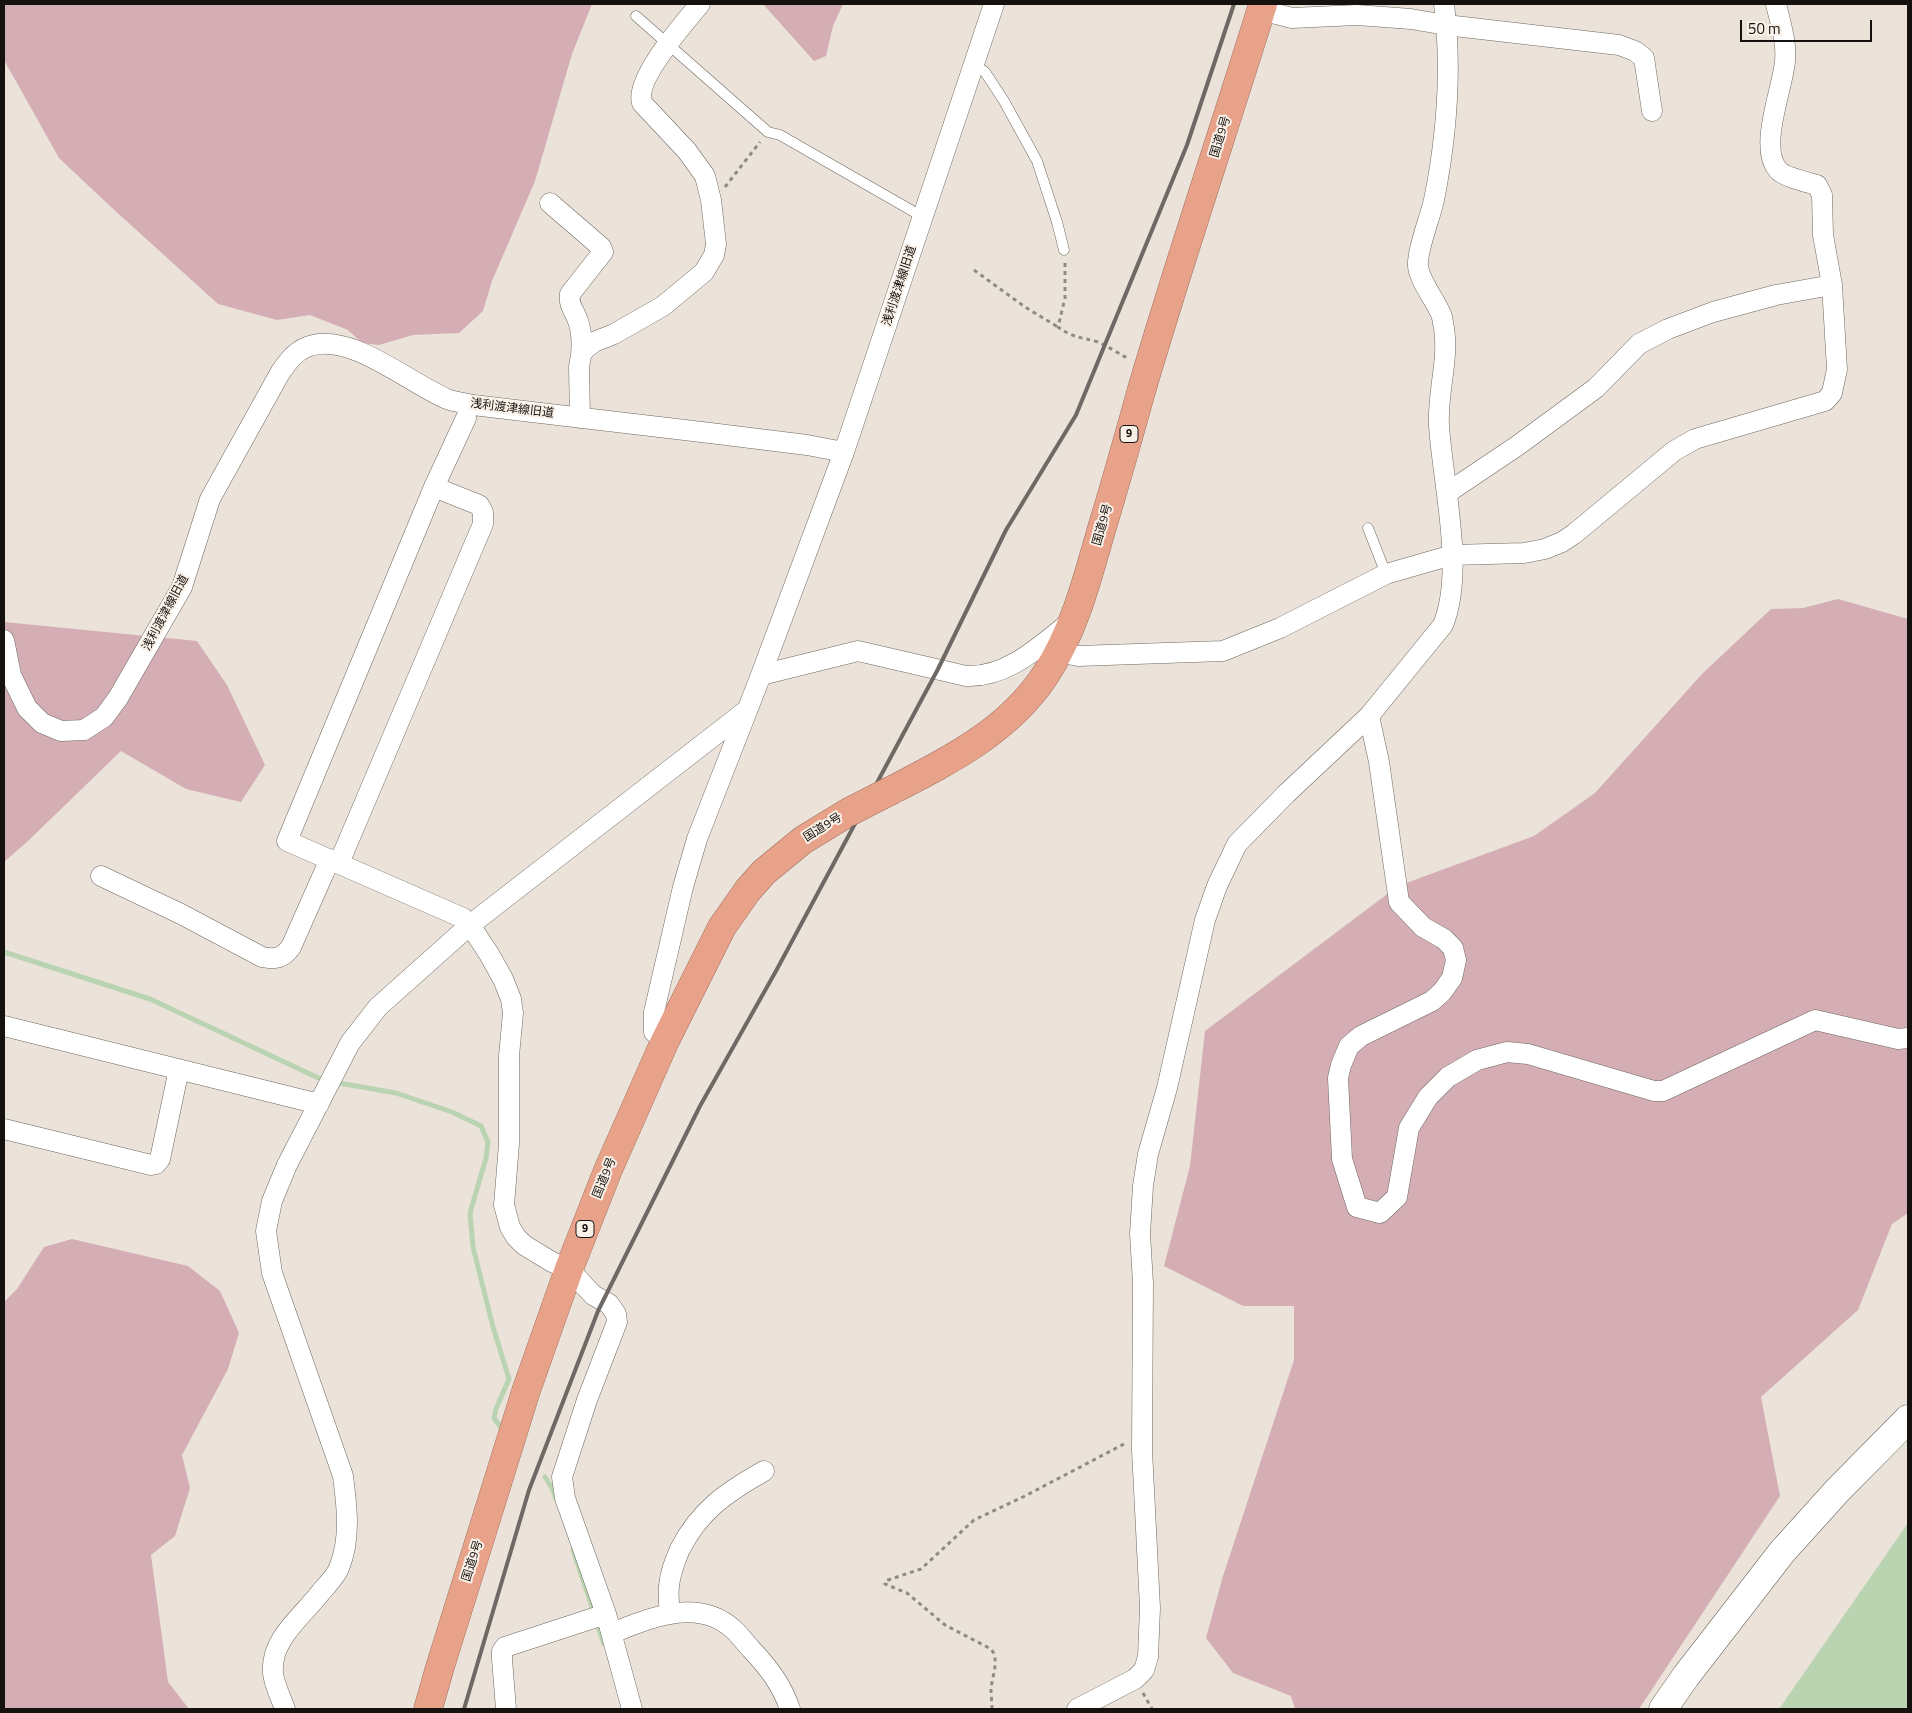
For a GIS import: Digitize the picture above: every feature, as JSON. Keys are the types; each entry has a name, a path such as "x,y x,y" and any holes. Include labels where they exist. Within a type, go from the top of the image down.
{"highway":[{"name":"国道9号","path":"428,1709 526,1392 569,1269 608,1170 665,1041 722,927 748,890 764,872 803,840 849,812 967,750 996,728 1012,714 1046,675 1074,620 1142,388 1262,7"}],"street":[{"path":"581,355 585,348 594,342 614,334 663,306 704,272 714,255 716,244 711,200 705,176 676,138 642,103 640,97 642,88 666,44 700,4"},
{"name":"浅利渡津線旧道","path":"4,640 11,676 27,708 42,723 61,731 84,730 104,717 118,698 182,587 210,499 280,373 292,357 309,346 332,344 348,348 448,399 473,405 807,445 844,452 994,4"},
{"path":"1077,1709 1135,1680 1144,1670 1148,1657 1150,1608 1145,1538 1142,1434 1144,1283 1140,1234 1143,1186 1148,1154 1167,1088 1205,920 1217,886 1238,844 1286,794 1369,716 1443,625 1450,609 1452,555 1439,425 1445,338 1442,316 1417,263 1433,201 1443,149 1448,86 1444,4"},
{"path":"1058,652 1078,656 1223,651 1280,628 1386,574 1452,555 1524,553 1545,549 1562,542 1574,534 1674,451 1695,439 1825,401 1832,393 1837,369 1832,285 1823,236 1822,195 1817,185 1786,175 1778,170 1770,147 1772,125 1786,49 1776,4"},
{"path":"1262,7 1292,18 1357,15 1411,19 1446,25 1619,45 1636,51 1644,58 1652,111"},
{"path":"550,203 600,247 603,252 570,294 569,301 578,321 582,343 579,367 580,418"},
{"path":"1447,493 1517,446 1596,388 1639,344 1668,329 1713,312 1776,295 1832,285"},
{"path":"466,418 434,487 287,841 463,918 470,925 503,979 511,999 513,1013 509,1056 509,1144 504,1205 506,1216 516,1237 524,1245 552,1262 569,1269 593,1296 609,1304 616,1314 617,1322 587,1400 562,1478 565,1498 602,1620 632,1709"},
{"path":"665,1041 654,1032 654,1012 683,887 697,839 761,675 844,452"},
{"path":"101,876 181,914 262,957 280,958 291,947 334,861 482,524 483,512 479,505 434,487"},
{"path":"761,675 858,651 966,676 977,676 991,673 1028,656 1074,620"},
{"path":"285,1709 273,1673 276,1650 289,1628 339,1569 346,1540 348,1511 343,1476 272,1273 266,1231 272,1201 287,1165 350,1044 378,1006 470,925 747,710"},
{"path":"1369,716 1379,762 1399,902 1423,927 1444,939 1453,948 1456,960 1452,978 1432,1001 1361,1036 1349,1046 1341,1065 1338,1078 1342,1159 1357,1207 1380,1213 1397,1197 1409,1128 1428,1097 1448,1077 1477,1060 1507,1052 1528,1054 1654,1091 1663,1091 1815,1020 1898,1039 1908,1038"},
{"path":"4,1026 319,1104"},
{"path":"4,1129 151,1165 156,1164 160,1160 179,1069"},
{"path":"1663,1709 1686,1676 1782,1552 1836,1491 1908,1419"},
{"path":"670,1614 669,1586 673,1565 685,1540 698,1520 711,1506 733,1488 764,1471"},
{"path":"506,1709 502,1659 502,1651 505,1647 602,1620 651,1618 696,1611 712,1615 734,1630 777,1681 790,1709"}],"lane":[{"path":"636,16 768,132 780,135 923,217"},
{"path":"974,64 985,72 1038,161 1064,250"},
{"path":"1368,528 1386,574"}],"path":[{"path":"711,200 722,191 768,132"},
{"path":"1058,327 1065,298 1064,250"},
{"path":"974,270 1067,333 1083,340 1098,342 1135,362"},
{"path":"992,1709 991,1690 996,1660 992,1649 945,1625 907,1593 885,1584 885,1582 921,1569 974,1520 1025,1496 1142,1434"}],"shaded area":[{"path":"4,4 592,4 572,54 535,181 492,281 483,311 459,333 413,335 379,345 362,343 348,330 310,315 277,320 218,304 111,207 59,158 4,60"},
{"path":"763,4 843,4 833,26 826,56 814,61"},
{"path":"1838,599 1908,619 1908,1213 1892,1224 1858,1310 1761,1397 1780,1496 1639,1709 1295,1709 1291,1696 1233,1673 1206,1638 1223,1576 1294,1360 1294,1306 1243,1306 1164,1266 1190,1166 1205,1031 1398,886 1534,836 1595,793 1702,674 1771,609 1803,608"},
{"path":"4,622 197,641 227,685 265,765 241,802 186,789 121,751 4,862"},
{"path":"72,1239 188,1266 220,1291 239,1333 228,1369 182,1455 190,1488 175,1536 151,1555 168,1682 189,1709 4,1709 4,1302 17,1289 44,1247"},
{"path":"1908,1523 1908,1709 1779,1709"}],"waterway":[{"path":"4,952 150,999 325,1081"},
{"path":"333,1082 396,1093 452,1112 481,1126 488,1142 486,1158 470,1213 473,1247 493,1327 509,1379 494,1418 502,1429"},
{"path":"545,1477 556,1499"},
{"path":"573,1550 594,1613"},
{"path":"596,1621 604,1644"}],"railway":[{"path":"464,1709 529,1490 598,1311 700,1106 776,971 938,669 1006,530 1076,415 1187,145 1234,4"}]}
